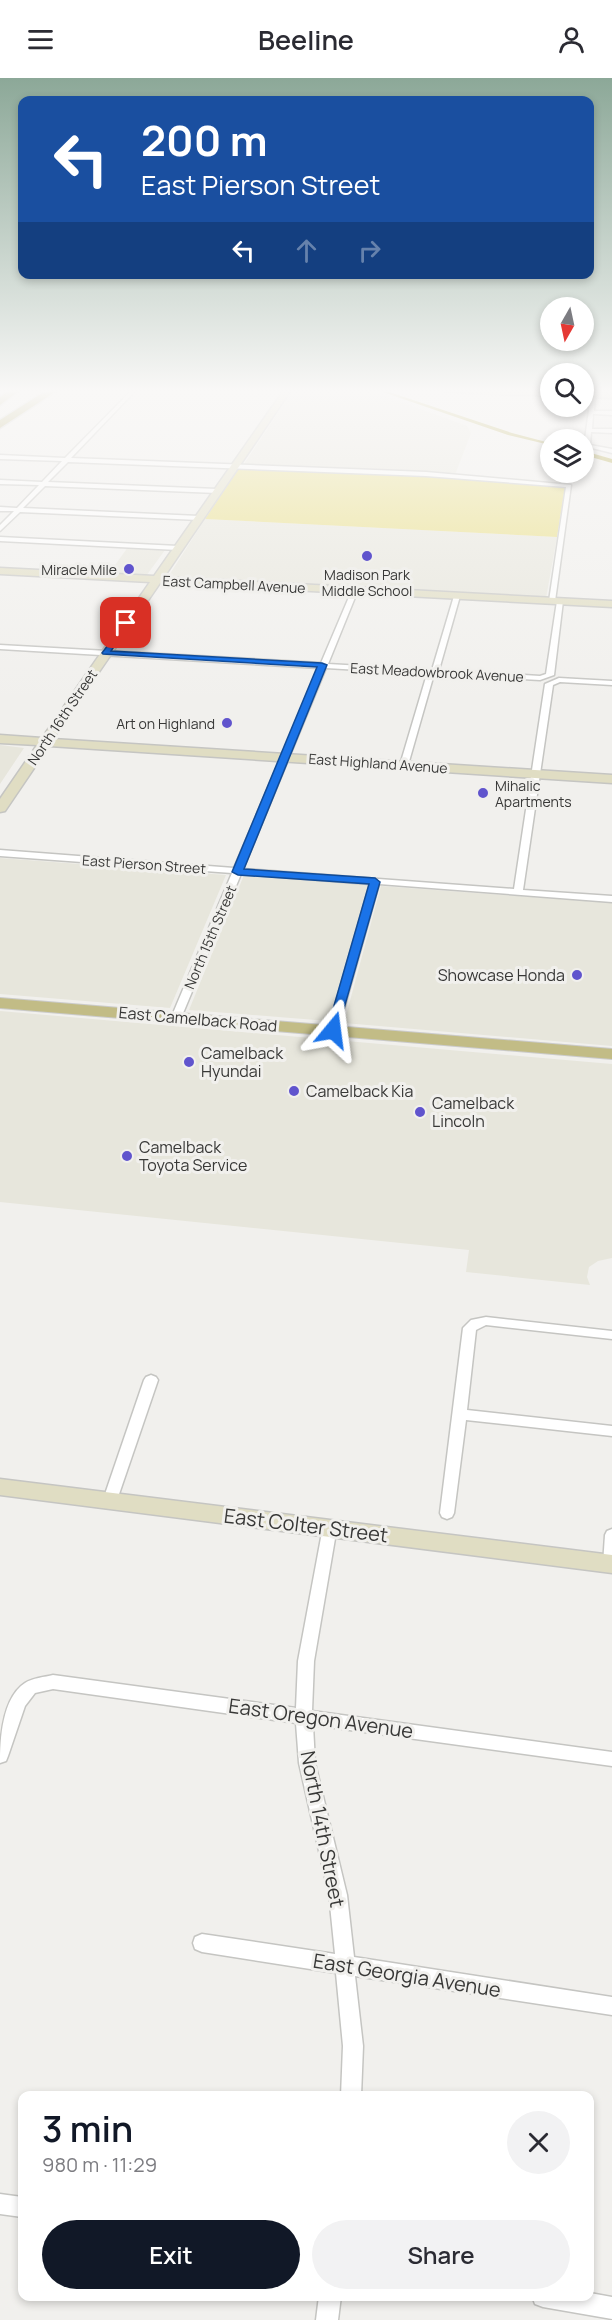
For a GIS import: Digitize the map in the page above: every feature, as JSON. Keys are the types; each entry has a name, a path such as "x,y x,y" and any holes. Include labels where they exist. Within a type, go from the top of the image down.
{"main road":[{"name":"North 16th Street","path":"0,808 215,495"},
{"name":"East Campbell Avenue","path":"0,572 612,604"},
{"name":"East Highland Avenue","path":"0,739 612,779"},
{"name":"East Camelback Road","path":"0,1003 612,1054"},
{"name":"East Colter Street","path":"0,1487 612,1564"}],"street":[{"path":"0,529 33,495"},
{"path":"556,601 568,495"},
{"path":"0,509 199,518"},
{"path":"0,539 178,548"},
{"name":"North 15th Street","path":"176,1018 355,590"},
{"path":"404,765 457,596"},
{"name":"East Meadowbrook Avenue","path":"0,646 540,678 550,675 556,601"},
{"path":"518,892 549,684 559,680 612,683"},
{"name":"East Pierson Street","path":"0,853 612,899"},
{"path":"333,1030 375,882"},
{"path":"447,1513 470,1328 476,1323 486,1321 612,1335"},
{"path":"110,1500 151,1380"},
{"path":"460,1414 612,1431"},
{"name":"North 14th Street","path":"330,1527 306,1661 304,1716 307,1763 338,1895 353,2046 351,2091"},
{"path":"612,1535 612,1564"},
{"name":"East Oregon Avenue","path":"0,1755 18,1703 30,1688 53,1682 612,1759"},
{"name":"East Georgia Avenue","path":"202,1943 612,2006"},
{"path":"0,2204 18,2206"},
{"path":"327,2320 329,2301"},
{"path":"572,2301 612,2308"}],"shaded area":[{"path":"221,495 564,495 557,537 205,519"},
{"name":"Madison Park Middle School","path":"205,519 557,537 546,598 168,577"},
{"path":"128,547 165,550 146,576 108,575"},
{"path":"0,745 24,748 0,784"},
{"path":"0,858 226,875 170,1008 0,994"},
{"path":"244,875 369,884 329,1021 189,1010"},
{"path":"381,886 612,903 612,1046 344,1023"},
{"path":"0,1011 612,1064 612,1258 598,1261 589,1267 587,1277 590,1285 466,1272 469,1250 0,1202"}],"place":[{"name":"Madison Park Middle School","path":"367,556"},
{"name":"Miracle Mile","path":"129,569"},
{"name":"Art on Highland","path":"227,723"},
{"name":"Mihalic Apartments","path":"483,793"},
{"name":"Showcase Honda","path":"577,975"},
{"name":"Camelback Hyundai","path":"189,1062"},
{"name":"Camelback Kia","path":"294,1091"},
{"name":"Camelback Lincoln","path":"420,1112"},
{"name":"Camelback Toyota Service","path":"127,1156"}],"route":[{"path":"126,623 106,653 322,665 238,872 375,882 333,1030"}]}
